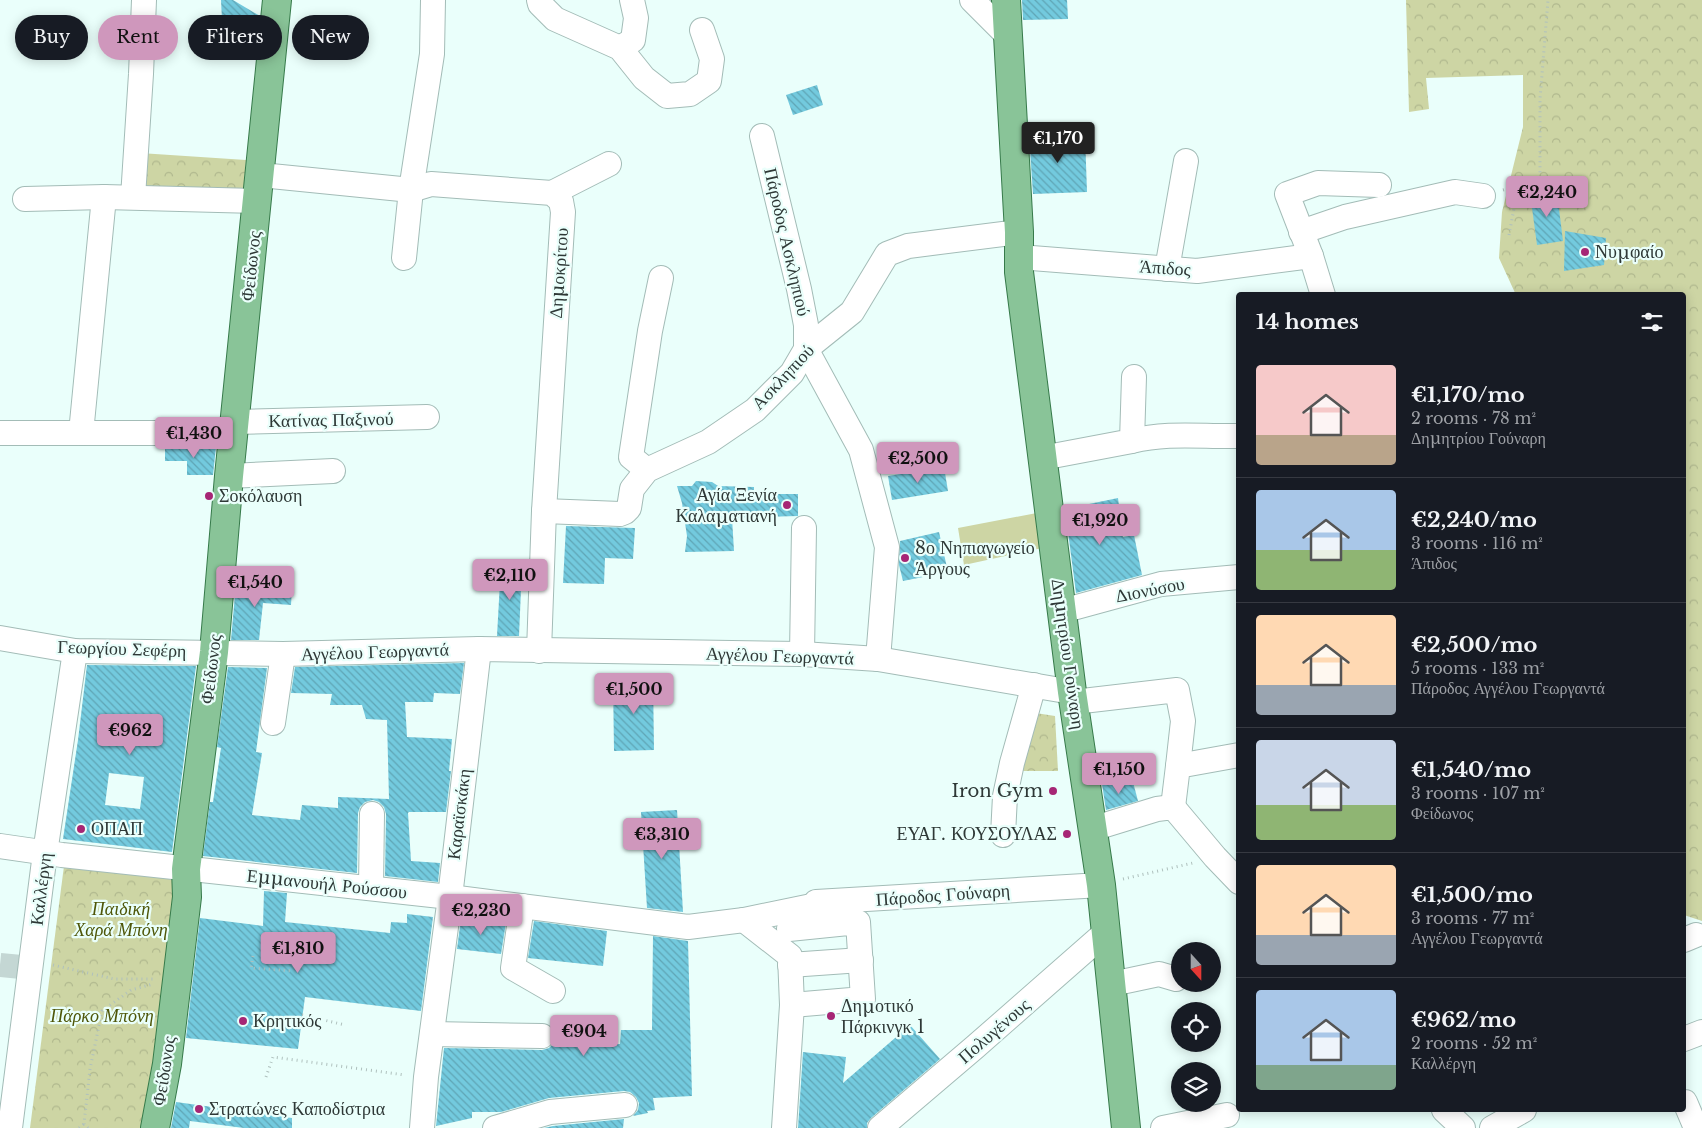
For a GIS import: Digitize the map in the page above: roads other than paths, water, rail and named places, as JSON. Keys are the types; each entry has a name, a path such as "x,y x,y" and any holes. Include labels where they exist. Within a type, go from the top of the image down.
{"main road":[{"name":"Φείδωνος","path":"154,1128 167,1064 187,896 186,869 214,652 229,476 277,0"},
{"name":"Δημητρίου Γούναρη","path":"1006,0 1019,272 1073,697 1101,885 1126,1128"}],"street":[{"path":"133,197 144,0"},
{"path":"404,258 432,54 434,0"},
{"path":"538,0 555,19 620,48 644,78 667,96 690,94 709,81 712,59 702,30"},
{"path":"620,48 633,40 636,18 632,0"},
{"path":"972,0 1008,36"},
{"name":"Πάροδος Ασκληπιού","path":"762,136 799,289 806,325 806,349"},
{"path":"1167,268 1186,161"},
{"path":"26,199 133,197 259,188 412,190 431,184 552,193 609,164"},
{"path":"1322,292 1311,256 1287,194 1318,183 1378,185"},
{"path":"1302,232 1345,217 1454,192 1483,196"},
{"name":"Δημοκρίτου","path":"539,651 544,511 563,212 561,201 552,193"},
{"path":"81,433 104,197"},
{"name":"Άπιδος","path":"1019,245 1197,271 1311,256"},
{"name":"Ασκληπιού","path":"544,511 620,514 625,512 629,508 632,489 648,470 708,442 755,410 792,373 806,349 852,312 887,254 908,246 1019,245"},
{"path":"648,470 631,457 650,331 661,278"},
{"path":"806,349 861,450 887,547 878,659"},
{"path":"1132,441 1134,377"},
{"name":"Κατίνας Παξινού","path":"0,433 81,433 234,428 427,418"},
{"path":"1042,458 1148,437 1176,434 1205,437 1236,436"},
{"path":"229,476 333,471"},
{"path":"802,654 804,528"},
{"name":"Διονύσου","path":"1062,610 1161,584 1236,577"},
{"name":"Γεωργίου Σεφέρη","path":"0,638 75,651 214,652"},
{"name":"Αγγέλου Γεωργαντά","path":"214,652 283,654 479,649 802,654 878,659 1034,685 1073,697 1177,690 1183,720 1178,766"},
{"name":"Καραϊσκάκη","path":"422,1128 426,1077 450,897 479,649"},
{"name":"Καλλέργη","path":"10,1128 45,853 75,651"},
{"path":"273,723 283,654"},
{"path":"1003,835 1005,796 1012,763 1034,685"},
{"path":"1173,807 1178,766 1236,756"},
{"path":"1092,829 1157,809 1173,807"},
{"path":"1173,807 1230,868"},
{"path":"371,888 372,814"},
{"name":"Εμμανουήλ Ρούσσου","path":"0,846 45,853 371,888 688,926 787,914"},
{"name":"Πάροδος Γούναρη","path":"787,914 831,902 1101,885"},
{"path":"522,906 514,968 552,991"},
{"path":"784,1128 792,1005 787,914 858,922 863,999 792,1005"},
{"path":"744,920 790,961 860,960"},
{"name":"Πολυγένους","path":"880,1128 976,1047 1106,932"},
{"path":"1112,984 1159,974 1171,978"},
{"path":"1686,1039 1702,1032"},
{"path":"432,1034 542,1036"},
{"path":"495,1128 550,1112 625,1105"},
{"path":"1686,1106 1696,1128"},
{"path":"1446,1112 1463,1128"},
{"path":"1492,1128 1520,1112"},
{"path":"1163,1128 1227,1115"}],"tunnel":[{"path":"0,965 31,968"}],"place":[{"name":"Νυμφαίο","path":"1585,252"},
{"name":"Σοκόλαυση","path":"209,496"},
{"name":"Αγία Ξενία Καλαματιανή","path":"787,505"},
{"name":"8ο Νηπιαγωγείο Άργους","path":"905,558"},
{"name":"Iron Gym","path":"1053,791"},
{"name":"ΟΠΑΠ","path":"81,829"},
{"name":"ΕΥΑΓ. ΚΟΥΣΟΥΛΑΣ","path":"1067,834"},
{"name":"Δημοτικό Πάρκινγκ 1","path":"831,1016"},
{"name":"Κρητικός","path":"243,1021"},
{"name":"Στρατώνες Καποδίστρια","path":"199,1109"}],"park label":[{"name":"Παιδική Χαρά Μπόνη","path":"121,920"},
{"name":"Πάρκο Μπόνη","path":"102,1016"}]}
